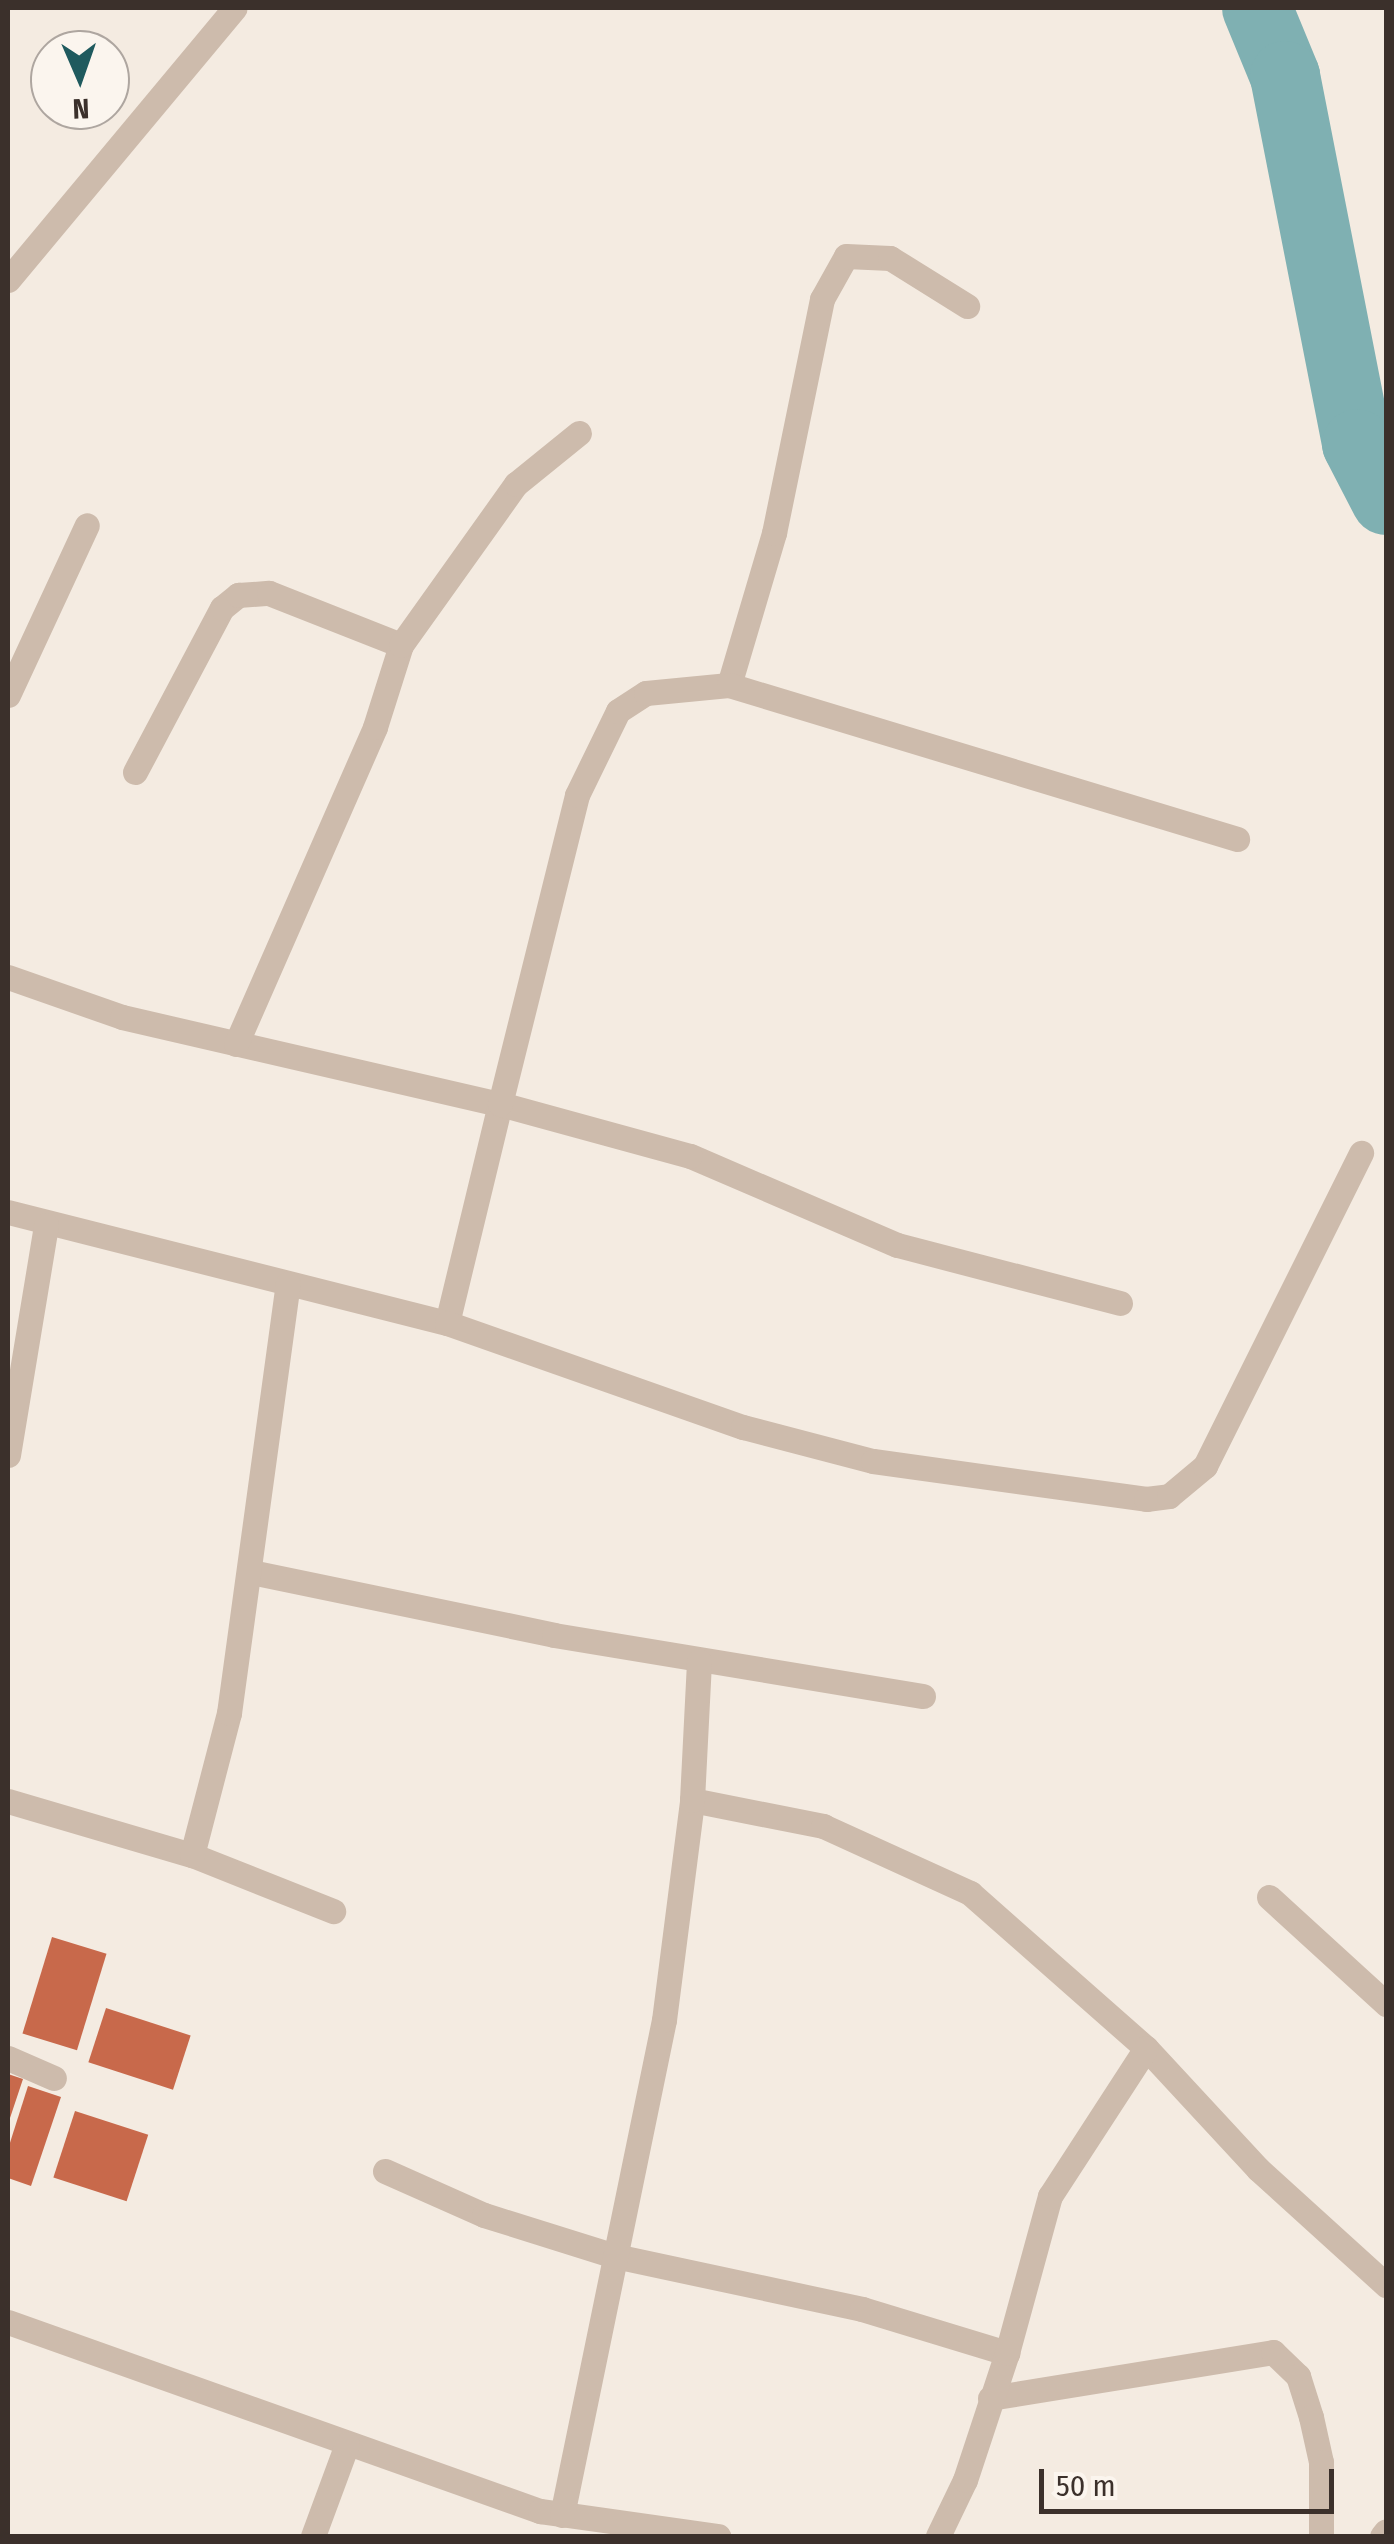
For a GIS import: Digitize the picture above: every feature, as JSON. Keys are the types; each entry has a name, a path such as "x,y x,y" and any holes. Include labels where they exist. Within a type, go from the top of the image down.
{"street":[{"path":"8,280 19,246 235,8"},
{"path":"729,685 774,533 822,299 846,256 890,258 968,306"},
{"path":"236,1044 375,727 401,645 516,484 579,434"},
{"path":"8,695 87,526"},
{"path":"135,772 222,608 238,595 269,592 401,645"},
{"path":"447,1323 578,795 600,737 618,711 646,693 729,685 1237,840"},
{"path":"8,978 122,1017 500,1104 690,1156 897,1246 1120,1302"},
{"path":"8,1212 46,1225 447,1323 743,1427 873,1461 1125,1500 1169,1496 1205,1466 1362,1153"},
{"path":"8,1454 46,1225"},
{"path":"192,1855 229,1713 288,1284"},
{"path":"251,1572 699,1661 923,1696"},
{"path":"546,2521 616,2256 664,2020 692,1800 699,1661"},
{"path":"8,1800 192,1855 333,1911"},
{"path":"692,1800 822,1826 970,1894 1146,2048 1258,2169 1386,2285"},
{"path":"1269,1898 1386,2004"},
{"path":"938,2536 965,2480 1008,2353 1050,2196 1146,2048"},
{"path":"8,2058 54,2078"},
{"path":"385,2171 484,2215 616,2256 894,2317 1008,2353"},
{"path":"8,2322 347,2444 546,2521 718,2536"},
{"path":"990,2398 1273,2352 1298,2376 1311,2417 1320,2462 1321,2536"},
{"path":"312,2536 347,2444"}],"building":[{"path":"52,1937 107,1954 77,2050 22,2034"},
{"path":"106,2008 191,2036 173,2090 88,2062"},
{"path":"8,2074 23,2079 8,2124"},
{"path":"28,2086 61,2097 31,2186 8,2178 8,2149"},
{"path":"75,2111 148,2135 127,2201 53,2178"}],"waterway":[{"path":"1257,8 1285,76 1357,444 1386,500"}]}
